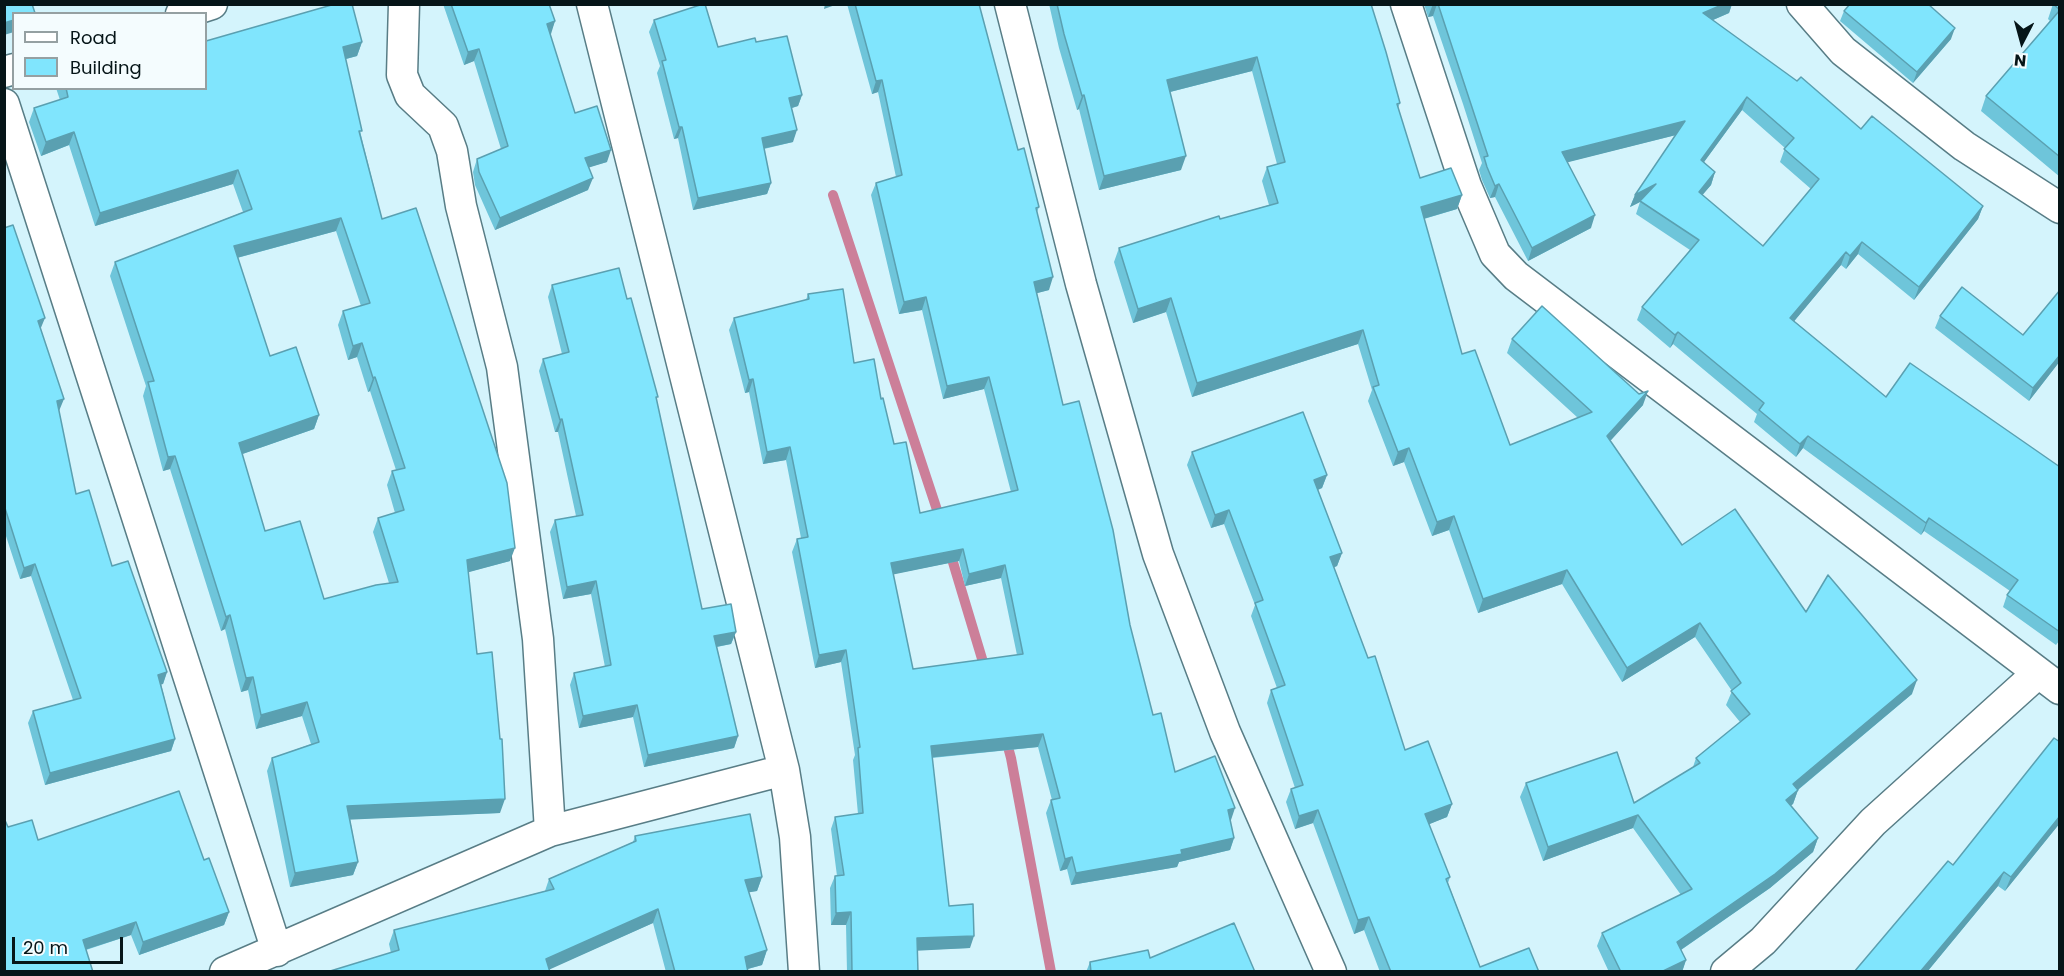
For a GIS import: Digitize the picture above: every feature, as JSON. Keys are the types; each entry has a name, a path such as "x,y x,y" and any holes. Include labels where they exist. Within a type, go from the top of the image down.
{"street":[{"path":"187,12 212,4"},
{"path":"404,4 402,75 410,95 443,126 452,151 461,206 502,367 538,639 550,831"},
{"path":"592,4 784,770 795,837 804,972"},
{"path":"1010,4 1081,284 1158,554 1226,732 1331,972"},
{"path":"1406,4 1466,186 1495,254 1516,276 2049,681 1873,822 1763,941 1726,972"},
{"path":"1802,4 1843,51 1964,146 2060,208"},
{"path":"4,104 277,951"},
{"path":"225,972 550,831 784,770"}],"building":[{"path":"4,4 32,4 35,12 12,12 12,21 4,23"},
{"path":"335,4 352,4 362,42 343,47 362,131 359,131 382,219 416,208 507,483 515,548 467,560 477,654 492,652 500,739 502,739 505,799 347,806 358,862 295,873 272,758 319,742 307,702 261,715 253,677 246,678 230,615 226,617 175,456 168,457 148,382 154,381 115,262 252,209 238,170 100,213 74,132 46,142 34,108 68,97 66,90 207,90 207,41","holes":["341,218 370,303 343,311 353,346 362,343 405,468 392,471 404,510 378,518 398,582 376,585 324,599 300,521 265,531 239,443 319,415 296,347 270,356 234,246"]},
{"path":"451,4 549,4 555,21 547,24 575,113 597,106 611,150 585,158 593,178 500,218 479,172 477,159 508,146 479,49 468,52"},
{"path":"705,4 718,47 755,38 756,42 787,36 802,95 789,98 797,130 762,138 771,183 698,198 682,127 679,127 662,61 666,60 654,20"},
{"path":"855,4 979,4 1018,150 1024,148 1039,207 1036,208 1053,277 1034,282 1063,405 1079,401 1113,530 1130,625 1153,715 1161,713 1175,772 1215,756 1235,808 1228,810 1234,838 1181,850 1182,854 1076,873 1072,857 1065,859 1051,800 1060,798 1043,734 931,746 949,906 973,904 974,936 917,938 918,972 852,972 851,912 836,913 835,876 844,875 835,817 863,813 858,748 860,747 846,650 819,655 797,539 808,537 790,447 767,452 753,379 749,380 734,318 809,299 808,294 843,289 854,363 874,359 881,399 883,398 894,444 906,442 920,513 1018,490 989,377 947,386 926,297 904,302 876,183 902,175 882,80 876,81","holes":["963,549 969,574 1005,565 1023,654 913,669 891,563"]},
{"path":"1057,4 1371,4 1400,103 1397,104 1420,178 1451,168 1462,195 1421,207 1462,354 1475,350 1510,445 1592,412 1512,339 1542,306 1639,394 1648,391 1607,436 1682,545 1735,509 1806,612 1828,575 1917,680 1793,784 1798,790 1786,800 1818,838 1775,874 1677,942 1686,960 1661,972 1621,972 1602,933 1692,889 1638,815 1548,847 1526,783 1617,752 1634,803 1700,763 1696,758 1750,714 1731,691 1741,683 1700,623 1627,668 1567,570 1483,599 1454,516 1437,522 1409,448 1398,452 1373,387 1379,385 1363,330 1197,383 1171,298 1138,309 1119,248 1219,216 1220,219 1278,203 1267,167 1285,162 1257,57 1167,80 1186,156 1104,176 1084,95 1082,96"},
{"path":"1438,4 1724,4 1703,13 1797,81 1801,77 1861,129 1872,116 1983,206 1919,287 1862,242 1850,256 1846,252 1790,318 1886,397 1910,363 2060,467 2060,632 2007,595 2018,580 1929,518 1926,523 1808,436 1800,444 1759,410 1764,403 1678,332 1675,335 1642,307 1699,240 1640,201 1656,184 1635,195 1685,121 1562,152 1595,215 1532,248 1499,184 1495,186 1484,157 1488,156","holes":["1747,97 1794,138 1784,149 1819,179 1763,246 1699,192 1715,172 1701,160"]},
{"path":"1850,4 1928,4 1955,28 1917,72 1844,11"},
{"path":"2060,10 2060,157 1986,96"},
{"path":"13,225 45,318 38,321 64,399 57,401 76,494 89,490 112,566 128,561 167,672 158,675 175,739 50,773 33,711 81,698 35,564 24,568 4,505 4,228"},
{"path":"619,268 627,299 631,298 658,397 656,397 702,609 731,604 736,632 714,636 738,736 648,755 637,705 583,716 574,673 611,665 596,581 567,587 555,520 583,515 562,419 560,420 543,359 569,352 552,285"},
{"path":"1962,287 2023,335 2060,290 2060,355 2033,388 1940,316"},
{"path":"1303,412 1327,475 1314,480 1342,553 1330,557 1368,658 1375,656 1405,750 1428,741 1452,804 1425,814 1450,877 1446,879 1480,967 1529,948 1539,972 1391,972 1369,917 1358,920 1318,810 1299,816 1291,789 1303,785 1271,690 1285,685 1255,603 1263,600 1229,510 1215,515 1192,452"},
{"path":"2054,738 2060,742 2060,816 2011,877 2004,872 1920,972 1854,972 1948,861 1953,865"},
{"path":"179,791 204,860 209,858 229,912 143,942 136,922 83,940 93,972 4,972 4,818 8,827 32,820 38,840"},
{"path":"750,814 762,877 745,880 767,950 745,957 748,972 675,972 658,909 546,959 550,972 327,972 399,950 394,930 554,889 549,879 636,841 635,836"},
{"path":"1234,923 1255,972 1091,972 1090,962 1148,950 1150,958"}],"waterway":[{"path":"833,195 941,522"},
{"path":"949,549 986,672"},
{"path":"1005,736 1051,972"}]}
